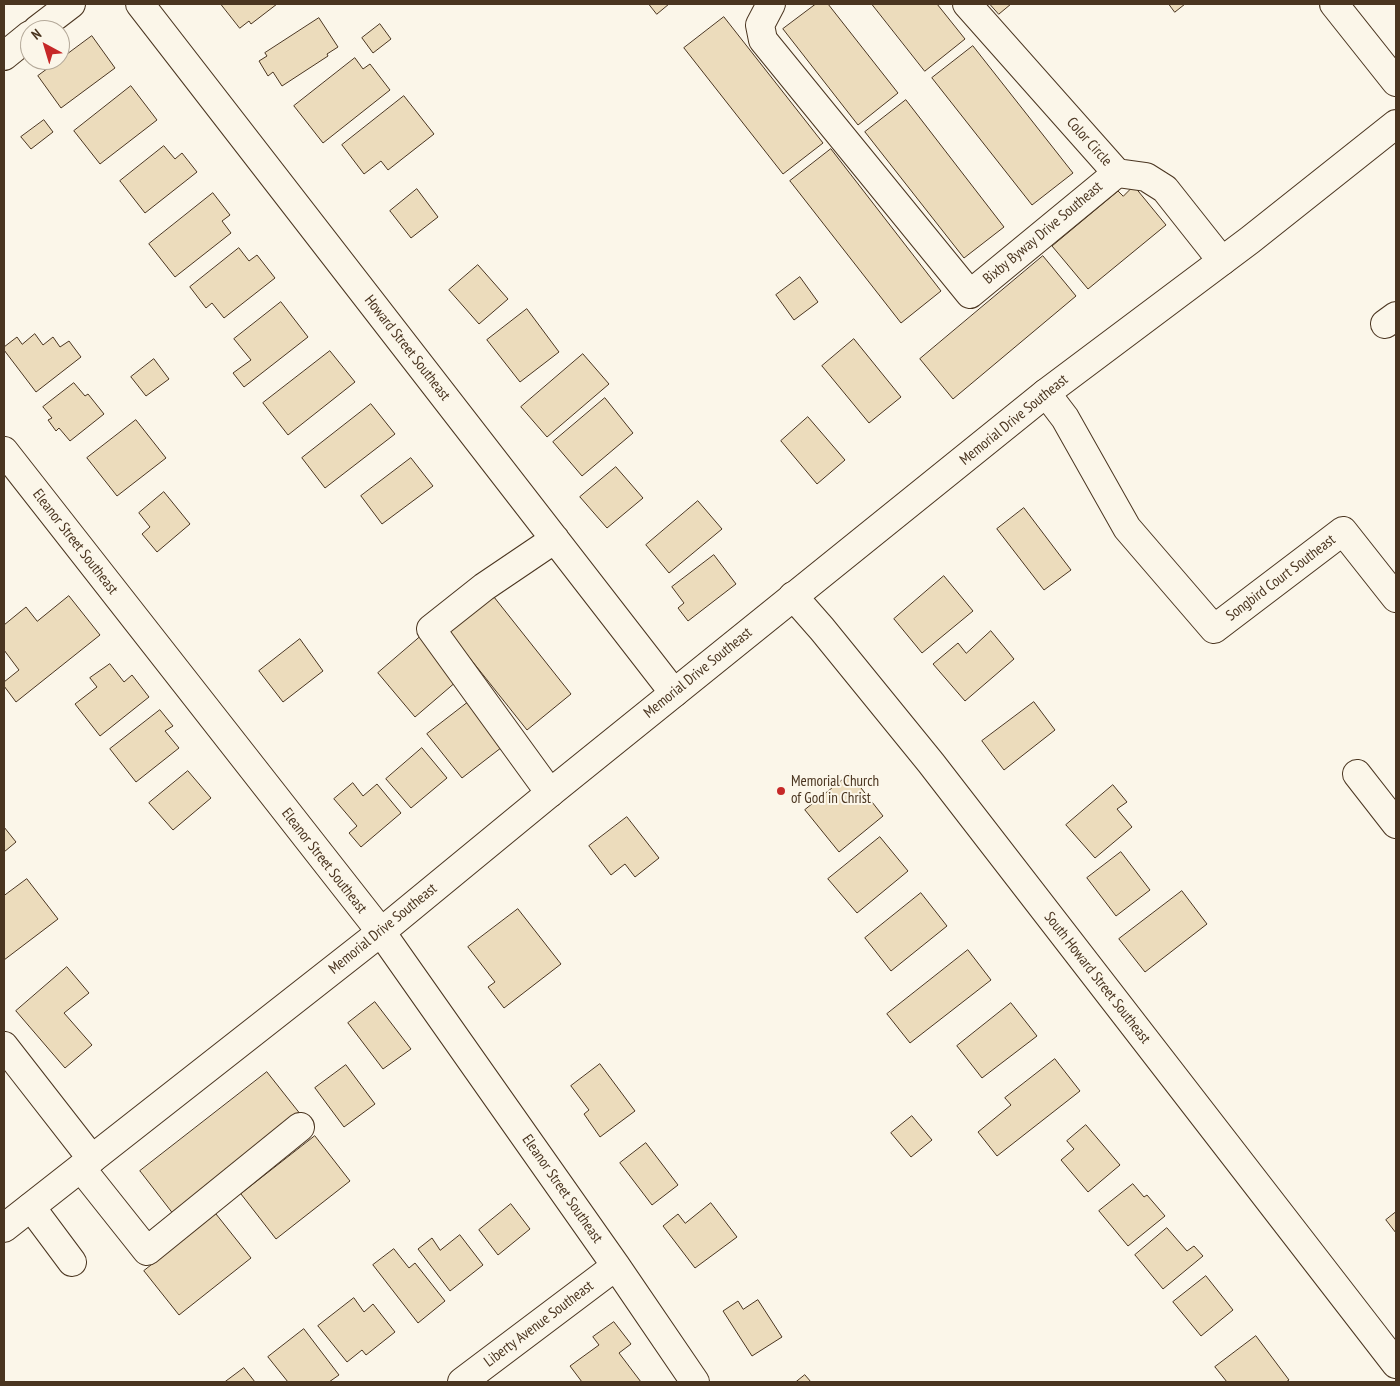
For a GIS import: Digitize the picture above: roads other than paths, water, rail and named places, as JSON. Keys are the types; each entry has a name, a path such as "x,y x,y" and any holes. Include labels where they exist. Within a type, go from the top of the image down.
{"street":[{"path":"50,20 71,4"},
{"name":"Howard Street Southeast","path":"140,4 674,693"},
{"name":"Bixby Byway Drive Southeast","path":"771,4 760,25 763,40 970,294 1117,173"},
{"name":"Color Circle","path":"967,4 1117,173 1146,177 1165,189 1222,261"},
{"path":"1334,4 1396,82"},
{"path":"4,56 20,44"},
{"name":"Memorial Drive Southeast","path":"4,1228 381,932 793,596 1046,393 1318,188 1396,124"},
{"name":"Songbird Court Southeast","path":"1046,393 1065,418 1127,528 1214,629 1343,531 1396,598"},
{"name":"Eleanor Street Southeast","path":"4,451 381,932 616,1266 695,1382"},
{"path":"550,793 431,629 484,587 555,539"},
{"name":"South Howard Street Southeast","path":"793,596 931,763 1396,1364"},
{"path":"1357,774 1396,824"},
{"path":"4,1046 147,1251 300,1128"},
{"path":"31,1207 72,1262"},
{"name":"Liberty Avenue Southeast","path":"462,1382 616,1266"}],"place":[{"name":"Memorial Church of God in Christ","path":"781,791"}]}
